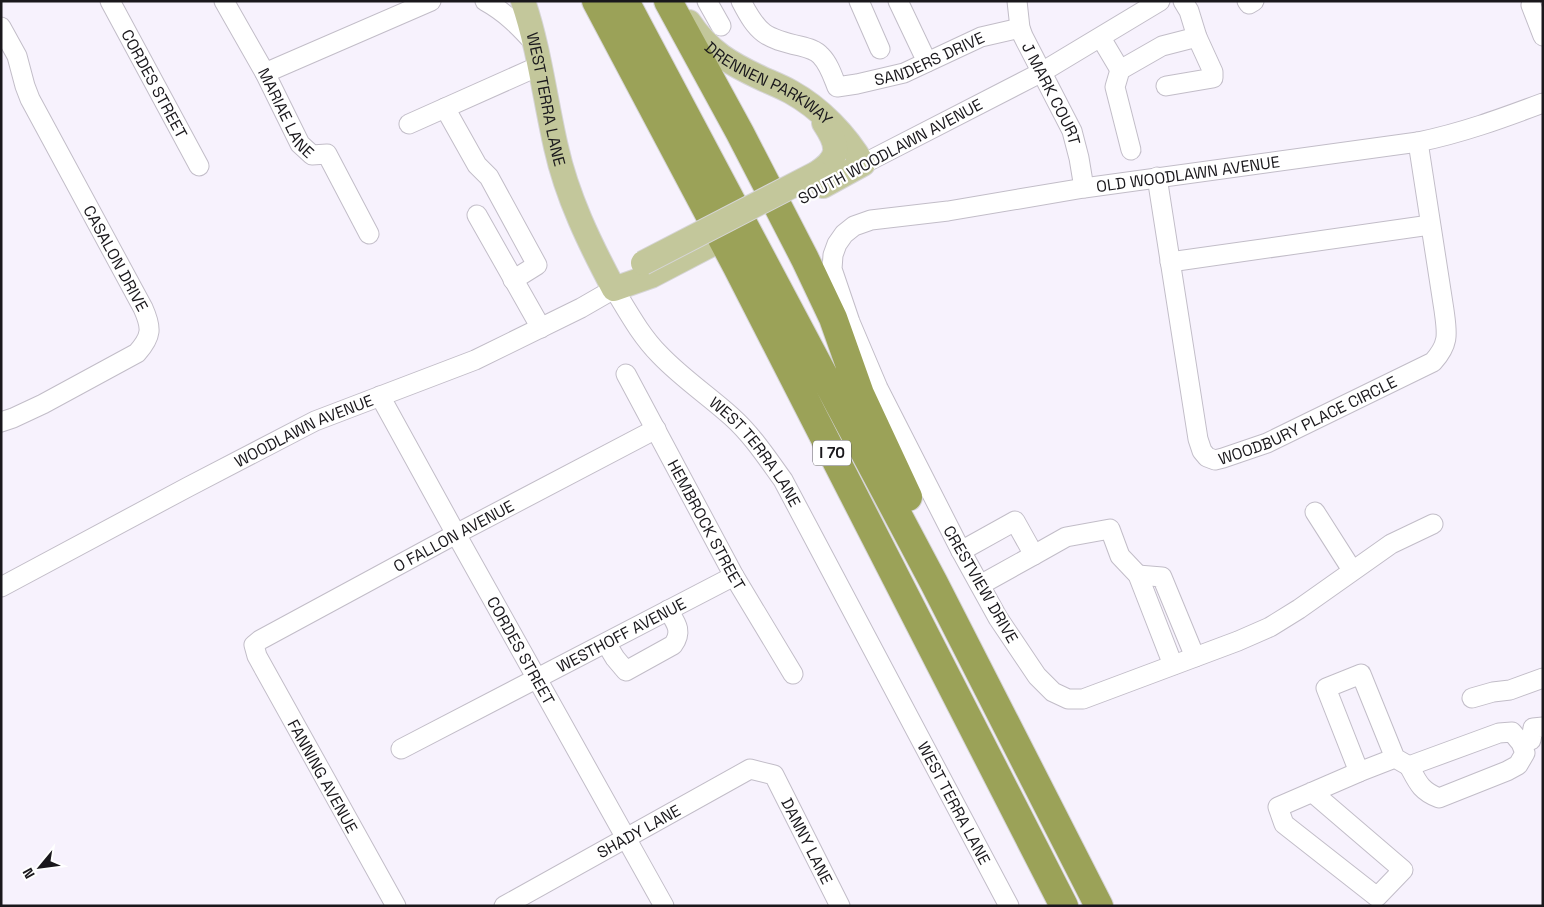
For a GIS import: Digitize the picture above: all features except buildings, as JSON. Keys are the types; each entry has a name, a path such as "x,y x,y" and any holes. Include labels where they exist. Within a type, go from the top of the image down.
{"highway":[{"path":"668,1 740,133 805,259 832,318 860,394 928,538 934,583"},
{"name":"I 70","path":"604,4 934,583 1100,906"},
{"name":"I 70","path":"604,4 1064,906"}],"main road":[{"name":"WEST TERRA LANE","path":"523,1 537,55 556,148 570,195 614,289"},
{"name":"DRENNEN PARKWAY","path":"677,1 700,38 718,55 738,67 790,91 810,104 849,143 863,164"},
{"path":"810,104 830,132 835,144 835,156 820,179"},
{"name":"SOUTH WOODLAWN AVENUE","path":"614,289 647,269 820,179 863,164"},
{"path":"592,244 616,266 647,269"}],"street":[{"name":"CORDES STREET","path":"110,1 199,166"},
{"name":"MARIAE LANE","path":"224,1 265,73 300,144 312,155 328,154 369,234"},
{"path":"265,73 431,1"},
{"path":"409,124 445,108 537,55 518,24 501,10 485,1"},
{"path":"707,1 721,26"},
{"name":"SANDERS DRIVE","path":"741,1 752,21 767,36 782,42 812,49 821,55 837,87 904,73 981,37 1020,28"},
{"path":"859,1 880,49"},
{"path":"898,1 927,62"},
{"name":"J MARK COURT","path":"1017,1 1020,28 1023,36 1072,131 1084,188"},
{"name":"SOUTH WOODLAWN AVENUE","path":"863,164 1042,72 1160,1"},
{"path":"1166,86 1213,78 1213,72 1197,37 1190,10 1183,1"},
{"path":"1247,1 1249,4 1254,1"},
{"path":"1533,3 1543,36"},
{"name":"CASALON DRIVE","path":"1,27 17,56 30,99 143,308 149,321 150,332 145,343 137,353 43,404 1,422"},
{"path":"1131,150 1115,87 1120,70 1162,46 1197,37"},
{"path":"1101,38 1120,70"},
{"name":"OLD WOODLAWN AVENUE","path":"837,244 844,234 854,226 871,220 948,211 1084,188 1418,142 1449,136 1478,127 1543,103"},
{"path":"445,108 477,165 489,177 537,266 513,280"},
{"name":"WOODBURY PLACE CIRCLE","path":"1157,178 1198,439 1202,451 1207,457 1215,460 1267,443 1433,362 1440,354 1447,336 1418,142"},
{"path":"477,215 541,328"},
{"path":"1170,262 1430,225"},
{"name":"CRESTVIEW DRIVE","path":"837,244 832,255 832,269 850,322 882,396 961,551 998,618 1037,676 1054,692 1068,699 1083,699 1238,641 1270,627 1299,609 1391,544 1433,524"},
{"name":"WOODLAWN AVENUE","path":"1,587 179,491 315,421 475,360 581,308 614,289"},
{"name":"WEST TERRA LANE","path":"614,289 634,322 658,354 686,381 733,418 758,444 783,480 1009,906"},
{"name":"HEMBROCK STREET","path":"626,374 734,576 793,674"},
{"name":"CORDES STREET","path":"380,396 664,906"},
{"name":"O FALLON AVENUE","path":"254,645 456,534 656,429"},
{"path":"1315,512 1352,570"},
{"path":"961,551 1016,521 1034,555"},
{"path":"980,585 1066,537 1110,529 1120,556 1138,575 1173,665"},
{"path":"1138,575 1162,577 1195,656"},
{"name":"WESTHOFF AVENUE","path":"401,749 734,576"},
{"path":"606,643 615,658 626,670 673,645 678,638 678,627 668,610"},
{"name":"FANNING AVENUE","path":"254,645 257,656 396,906"},
{"path":"1312,792 1403,870 1377,897 1284,824 1278,807 1312,792 1358,772 1402,762 1499,733 1512,732 1534,739 1518,765 1507,771 1439,798 1428,794 1402,762 1361,674 1326,688 1358,772"},
{"path":"1472,698 1493,692 1510,690 1543,678"},
{"name":"SHADY LANE","path":"504,906 750,769 774,775"},
{"name":"DANNY LANE","path":"774,775 840,906"}]}
